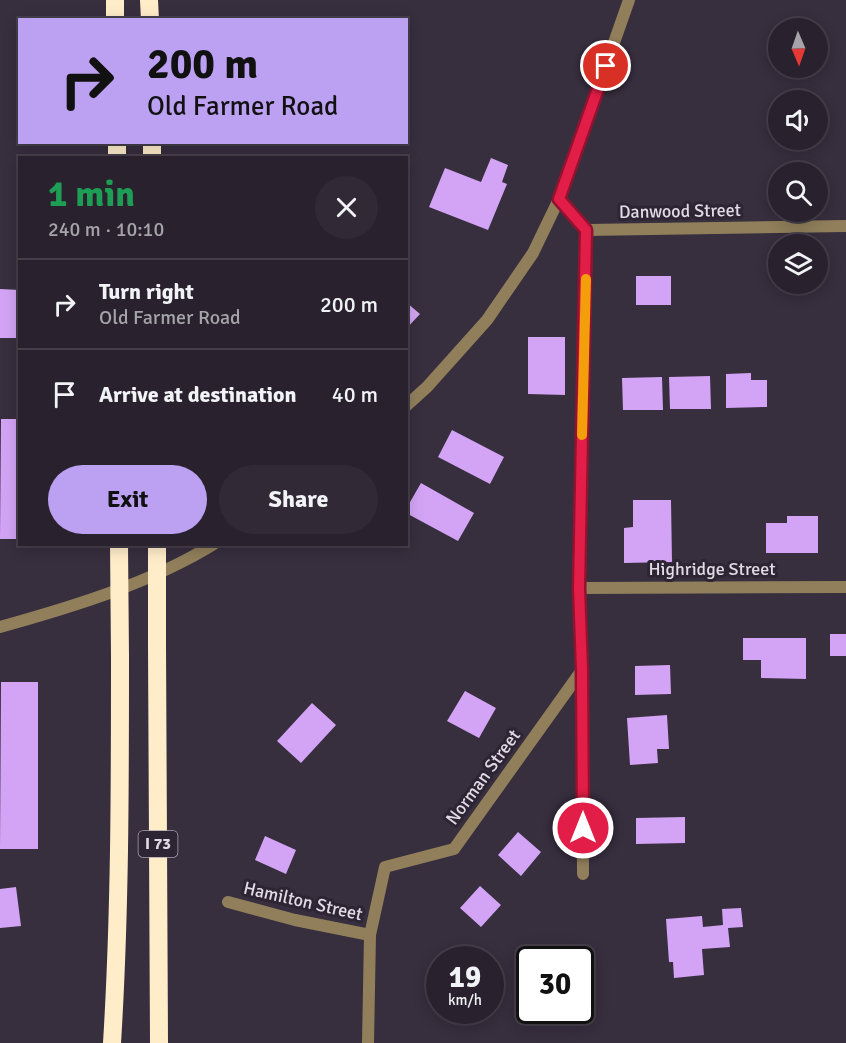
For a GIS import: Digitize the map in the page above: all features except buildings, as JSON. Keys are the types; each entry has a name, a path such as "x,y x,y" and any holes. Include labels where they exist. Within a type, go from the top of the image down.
{"highway":[{"path":"115,0 115,18"},
{"path":"149,0 150,18"},
{"name":"I 73","path":"112,1043 120,825 119,546"},
{"name":"I 73","path":"157,546 159,1043"}],"street":[{"path":"408,404 427,387 487,320 533,253 559,199 629,0"},
{"path":"559,199 586,230 579,588 582,670 583,873"},
{"name":"Danwood Street","path":"586,230 846,226"},
{"path":"0,627 87,602 193,557 211,546"},
{"name":"Highridge Street","path":"579,588 846,586"},
{"name":"Norman Street","path":"368,1043 370,935 385,867 454,849 582,670"},
{"name":"Hamilton Street","path":"228,902 295,920 370,935"}],"slow traffic":[{"path":"582,435 586,279"}],"route":[{"path":"583,828 579,588 586,230 559,199 606,66"}]}
